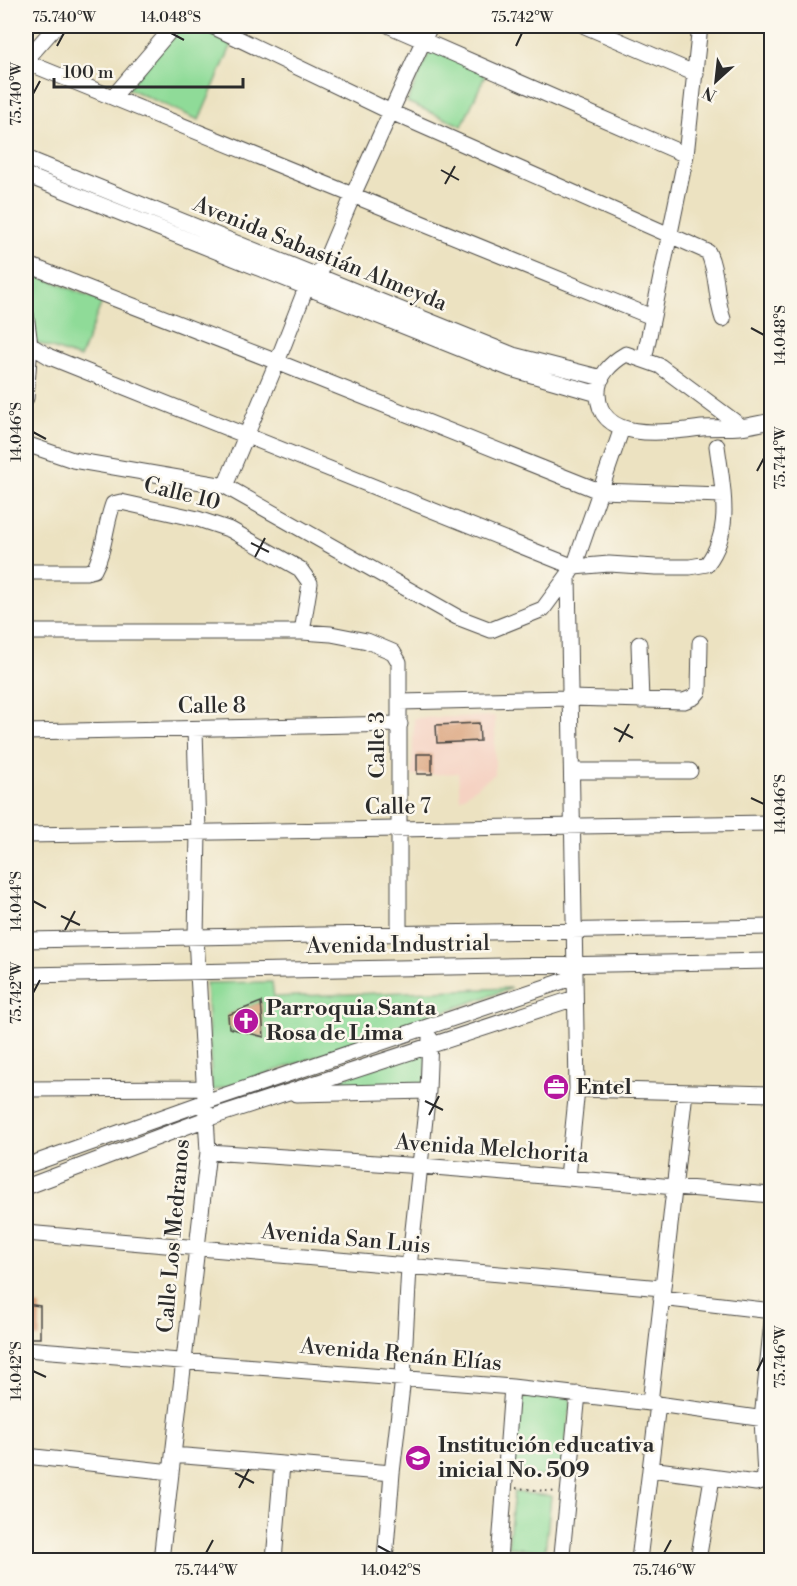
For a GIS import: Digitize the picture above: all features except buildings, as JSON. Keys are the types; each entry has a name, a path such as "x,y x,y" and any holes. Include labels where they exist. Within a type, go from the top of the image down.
{"street":[{"path":"56,26 26,61 652,317"},
{"path":"113,97 174,26"},
{"path":"212,26 392,112 708,252 712,262 717,304 723,319"},
{"path":"390,26 686,154"},
{"path":"225,486 277,362 430,26"},
{"path":"585,26 696,74"},
{"path":"644,360 686,154 700,26"},
{"name":"Avenida Sabastián Almeyda","path":"26,158 313,285 511,369 598,394"},
{"name":"Avenida Sabastián Almeyda","path":"26,175 313,285 513,356 602,378"},
{"path":"26,264 599,491 723,495"},
{"path":"26,314 30,345 26,398"},
{"path":"30,345 50,357 571,571 609,564 679,567 707,564 715,554 723,535 725,516 717,446"},
{"path":"742,427 660,366 644,360 626,354 614,361 602,378 598,394 602,409 609,420 622,428 639,432 742,427 771,421"},
{"path":"705,428 714,405"},
{"path":"26,444 73,460 225,486 457,617 490,630 543,609 571,571 622,428"},
{"name":"Calle 10","path":"26,572 94,570 109,514 113,504 121,502 198,519 231,530 300,569 310,583 302,632"},
{"path":"568,1177 577,1089 569,698 571,571"},
{"name":"Calle 3","path":"26,632 302,632 332,634 367,641 393,652 399,662 400,702 399,934"},
{"path":"400,702 569,698 684,701 699,692 700,643"},
{"path":"639,644 641,701"},
{"name":"Calle 8","path":"26,732 400,724"},
{"name":"Calle Los Medranos","path":"161,1560 208,1152 196,937 198,832 195,729"},
{"path":"572,771 690,771"},
{"name":"Calle 7","path":"26,835 771,824"},
{"name":"Avenida Industrial","path":"26,940 771,927"},
{"name":"Avenida Industrial","path":"26,975 575,971 771,961"},
{"path":"26,1166 204,1095 431,1026 575,971"},
{"path":"26,1187 206,1119 575,998"},
{"path":"385,1560 403,1378 410,1267 422,1166 431,1026"},
{"path":"26,1089 204,1095"},
{"path":"577,1089 771,1094"},
{"path":"281,1095 428,1092"},
{"path":"639,1560 650,1469 662,1293 685,1092"},
{"name":"Avenida Melchorita","path":"208,1152 568,1177 771,1195"},
{"path":"63,1153 70,1170"},
{"name":"Avenida San Luis","path":"26,1233 410,1267 662,1293 771,1311"},
{"path":"650,1469 756,1483 762,1481 765,1476 771,1321"},
{"name":"Avenida Renán Elías","path":"26,1349 512,1387 654,1403 767,1419"},
{"path":"499,1560 512,1387"},
{"path":"562,1554 578,1394"},
{"path":"173,1455 392,1473"},
{"path":"26,1456 171,1472"},
{"path":"274,1560 282,1464"},
{"path":"698,1560 712,1478"}],"path":[{"path":"505,1487 568,1493"},
{"path":"562,1554 631,1560"}],"shaded area":[{"path":"495,716 495,774 460,799 458,773 412,776 414,718"}],"green space":[{"path":"182,26 194,26 233,42 199,120 127,88"},
{"path":"432,46 487,71 462,126 407,102"},
{"path":"36,274 102,302 80,358 32,341 28,283"},
{"path":"272,982 274,997 512,988 212,1091 206,983","holes":["261,1002 264,1037 230,1028 228,1015"]},
{"path":"426,1051 426,1085 303,1090"},
{"path":"519,1392 571,1398 562,1479 511,1473"},
{"path":"514,1492 551,1496 545,1551 508,1547"}],"place":[{"name":"Parroquia Santa Rosa de Lima","path":"246,1021"},
{"name":"Entel","path":"556,1087"},
{"name":"Institución educativa inicial No. 509","path":"418,1458"}]}
